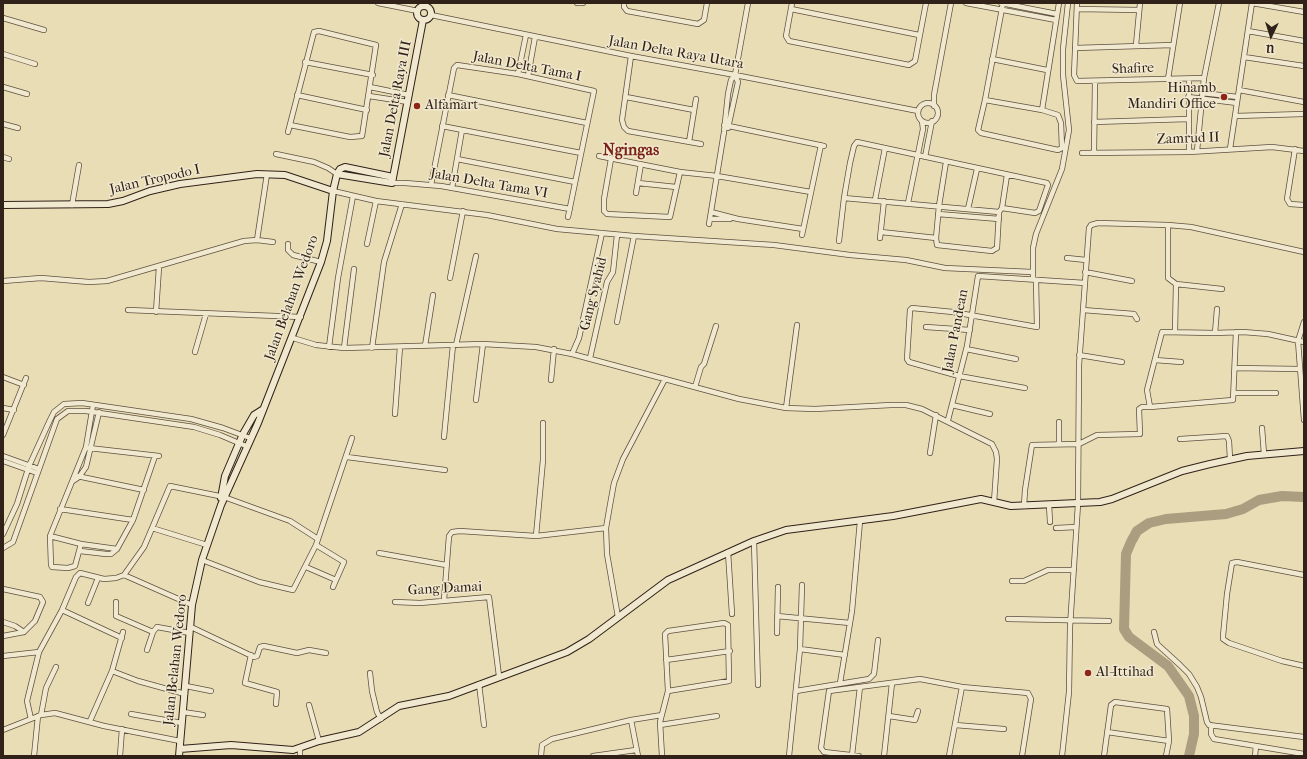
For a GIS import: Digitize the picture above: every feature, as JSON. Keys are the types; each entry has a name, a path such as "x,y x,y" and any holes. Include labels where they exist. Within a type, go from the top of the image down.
{"street":[{"path":"378,3 418,10 426,5 430,8 431,16 428,19 423,20 419,18 418,10"},
{"path":"577,3 583,3"},
{"path":"624,3 626,11 701,24 704,20 707,3"},
{"path":"738,219 710,221 731,80 735,75 748,3"},
{"path":"792,3 786,36 789,41 909,65 915,61 926,3"},
{"path":"925,157 932,122 938,114 934,106 934,95 951,3"},
{"path":"966,3 1056,20"},
{"path":"986,100 1042,110 1060,117 1062,140 1061,149 979,132 978,128 986,100 1003,3 1057,14"},
{"path":"1042,110 1047,70 1059,3"},
{"path":"1025,388 959,376 909,362 907,359 911,308 972,315 1037,327 1036,280 1032,272 1033,248 1036,234 1062,169 1069,130 1063,75 1063,56 1068,3"},
{"path":"1077,3 1075,48 1173,45"},
{"path":"1136,45 1140,3"},
{"path":"1168,79 1180,3"},
{"path":"1197,151 1204,78 1219,3"},
{"path":"1230,149 1252,3 1304,12"},
{"path":"791,9 920,34"},
{"path":"1077,9 1139,10"},
{"name":"Jalan Delta Raya Utara","path":"431,16 918,111"},
{"path":"3,18 44,30"},
{"name":"Jalan Delta Raya III","path":"393,180 423,20"},
{"path":"288,132 313,34 319,31 376,45 373,75 362,135 358,138 290,125"},
{"path":"1248,31 1304,41"},
{"path":"518,74 526,35"},
{"path":"528,76 536,37"},
{"name":"Shafire","path":"1075,48 1074,78 1077,81 1095,82 1204,78"},
{"path":"3,54 35,64"},
{"path":"631,56 622,120 623,126 626,130 701,144"},
{"path":"1244,57 1304,66"},
{"path":"992,59 1047,70"},
{"path":"306,62 373,75"},
{"name":"Jalan Delta Tama I","path":"448,95 454,68 457,65 528,76 594,91 587,123"},
{"path":"724,132 730,126 738,82 735,75"},
{"path":"1189,79 1189,152"},
{"path":"1094,152 1095,82"},
{"path":"370,87 409,95"},
{"path":"3,88 27,94"},
{"path":"1239,90 1304,102"},
{"path":"297,95 367,110"},
{"path":"431,185 448,95 587,123 568,217"},
{"path":"908,203 923,129 918,111 922,105 928,103 934,95"},
{"path":"1202,95 1237,103"},
{"path":"1188,97 1202,95 1238,97"},
{"path":"369,96 408,102"},
{"path":"626,97 694,110"},
{"path":"689,142 696,99"},
{"path":"928,103 934,106"},
{"path":"1235,116 1304,114"},
{"path":"1094,122 1188,119"},
{"path":"922,121 932,122"},
{"path":"3,124 18,128"},
{"path":"724,125 823,145 802,234"},
{"path":"442,126 581,153"},
{"path":"452,188 462,130"},
{"path":"839,241 844,198 855,143 859,142 977,169 1047,183 1048,187 1037,212 968,209 844,198"},
{"name":"Zamrud II","path":"1082,153 1189,152 1281,147 1304,151"},
{"path":"875,200 885,148"},
{"path":"1294,149 1287,199 1290,204 1304,205"},
{"path":"276,154 314,162 337,174 341,168 345,167 393,180"},
{"path":"599,156 680,172 717,176 811,192"},
{"path":"3,157 9,159"},
{"path":"457,159 575,182"},
{"path":"611,159 604,199 604,209 606,213 669,217 672,213 680,172"},
{"path":"946,162 939,206 936,238 936,244 940,246 992,251 997,248 998,219 1008,175"},
{"path":"636,193 641,164"},
{"path":"72,205 79,165"},
{"path":"968,209 977,169"},
{"path":"257,240 267,174"},
{"name":"Jalan Tropodo I","path":"3,205 72,205 116,203 150,191 180,184 232,176 267,174 285,175 333,191"},
{"name":"Jalan Belahan Wedoro","path":"225,486 250,438 262,410 301,317 321,262 329,227 333,191 337,174"},
{"name":"Jalan Delta Tama VI","path":"393,180 405,183 452,188 570,209"},
{"path":"638,183 676,187"},
{"path":"333,191 376,201 463,211 540,226 634,236 774,245 850,255 906,260 945,268 1032,272"},
{"path":"329,347 338,278 353,196"},
{"path":"367,244 376,201"},
{"path":"880,238 884,201"},
{"path":"372,348 384,262 402,204"},
{"path":"450,278 463,211"},
{"path":"711,212 738,219 803,229"},
{"path":"938,214 998,219"},
{"path":"1062,756 1069,678 1078,504 1079,355 1089,228 1091,225 1098,223 1168,225 1215,232 1304,252"},
{"path":"1168,225 1168,278 1176,284 1222,289"},
{"path":"881,232 936,238"},
{"path":"572,354 579,338 602,233"},
{"name":"Gang Syahid","path":"590,358 607,282 613,272 617,234"},
{"path":"616,322 634,236"},
{"path":"3,281 41,278 100,282 159,267 220,247 257,240 274,242"},
{"path":"288,244 288,250 293,255 321,262"},
{"path":"444,437 454,345 476,256"},
{"path":"1067,258 1086,260"},
{"path":"156,312 159,267"},
{"path":"344,348 354,269"},
{"path":"1085,272 1132,281"},
{"name":"Jalan Pandean","path":"948,420 970,330 978,276 1036,280"},
{"path":"1036,280 1085,283"},
{"path":"1174,332 1176,284"},
{"path":"425,346 433,295"},
{"path":"1215,334 1217,309"},
{"path":"128,310 301,317"},
{"path":"1083,310 1134,314 1138,319"},
{"path":"195,352 206,314"},
{"path":"1304,322 1298,340 1304,420"},
{"path":"786,408 797,325"},
{"path":"695,387 700,367 704,364 716,326"},
{"path":"926,327 970,330"},
{"path":"1150,407 1147,390 1161,333 1163,331 1215,334 1236,332 1268,334 1304,342"},
{"path":"1024,506 1032,445 1059,443 1079,444 1097,435 1139,435 1141,432 1140,409 1142,407 1232,401 1234,393 1236,332"},
{"path":"292,338 308,343 344,348 400,348 483,344 554,349 739,399 786,408 822,409 906,405 922,408 988,441 994,447 997,459 994,502"},
{"path":"476,400 483,344"},
{"path":"395,414 400,348"},
{"path":"551,380 554,349"},
{"path":"966,349 1016,359"},
{"path":"1079,355 1122,362"},
{"path":"1155,360 1181,362"},
{"path":"1235,368 1299,369"},
{"path":"3,377 24,384"},
{"path":"3,435 26,378"},
{"path":"618,616 608,567 606,528 618,469 665,379"},
{"path":"1234,393 1276,393"},
{"path":"3,534 17,504 28,468 54,412 60,406 75,402 191,419 243,434 250,438"},
{"path":"81,544 74,567 54,568 51,565 50,536 86,447 93,405"},
{"path":"952,405 990,414"},
{"path":"73,481 79,477 86,467 92,449 99,406"},
{"path":"3,408 14,410"},
{"path":"3,548 13,542 38,471 60,416 72,410 194,427 207,430 246,446"},
{"name":"Jalan Belahan Wedoro","path":"179,756 192,605 202,560 221,505 226,472 243,434 254,415 262,410"},
{"path":"930,453 936,415"},
{"path":"1059,422 1059,443"},
{"path":"536,536 542,466 543,423"},
{"path":"1262,428 1264,454"},
{"path":"1180,439 1226,436 1229,441 1230,459"},
{"path":"202,560 259,582 293,590 316,545 347,457 352,438"},
{"path":"80,551 112,554 117,550 133,520 157,456 92,449 86,447"},
{"path":"180,749 231,745 280,750 300,748 319,741 359,732 379,716 399,706 449,696 499,676 567,652 589,639 668,580 754,541 796,528 860,521 981,499 1005,506 1078,504 1106,501 1182,471 1230,459 1264,454 1304,451"},
{"path":"3,456 28,468"},
{"path":"347,457 445,470"},
{"path":"3,461 38,471"},
{"path":"74,475 144,490"},
{"path":"31,719 27,703 39,652 62,610 78,574 82,573 98,578 111,579 124,575 144,547 170,486 223,496 290,521 318,539"},
{"path":"1049,505 1050,522"},
{"path":"60,509 133,520"},
{"path":"840,683 850,623 860,521"},
{"path":"1056,528 1076,527"},
{"path":"152,528 207,545"},
{"path":"444,600 449,536 454,531 536,536 606,528"},
{"path":"50,536 81,544 117,550"},
{"path":"754,541 758,685"},
{"path":"316,545 344,562 333,587"},
{"path":"728,552 732,614"},
{"path":"379,553 446,564"},
{"path":"1304,575 1237,562 1232,563 1227,594 1223,639 1229,643 1282,661 1304,666"},
{"path":"306,567 336,580"},
{"path":"1012,581 1024,581 1047,570 1074,570"},
{"path":"124,575 192,605"},
{"path":"88,603 98,578"},
{"path":"789,756 800,649 802,585"},
{"path":"777,633 778,587"},
{"path":"3,589 40,598 43,605 35,621 24,632 3,636"},
{"name":"Gang Damai","path":"395,602 420,603 489,596 499,676"},
{"path":"116,602 116,616 153,632"},
{"path":"62,610 122,638"},
{"path":"777,616 850,623"},
{"path":"1008,619 1109,621"},
{"path":"3,622 15,626 24,632"},
{"path":"662,756 660,725 668,690 665,635 668,631 726,624 729,628 729,681 668,690"},
{"path":"147,650 153,632 159,627 191,630 251,655 257,656 260,647 263,646 297,653 309,650 326,653"},
{"path":"90,722 112,671 123,632"},
{"path":"1154,632 1156,644 1189,674 1201,697 1206,722 1211,725 1304,737"},
{"path":"796,691 840,683 862,681 873,676 878,640"},
{"path":"800,649 845,656"},
{"path":"666,660 730,651"},
{"path":"3,656 39,652"},
{"path":"251,655 245,683 277,692 276,704"},
{"path":"34,756 39,715 46,688 56,667"},
{"path":"112,671 138,681 185,694"},
{"path":"370,673 372,691 379,716"},
{"path":"859,756 824,752 821,748 820,743 828,692 831,690 920,680 962,687 1026,692 1030,694 1022,756"},
{"path":"884,756 892,683"},
{"path":"479,684 484,725"},
{"path":"186,686 211,691"},
{"path":"852,755 860,687"},
{"path":"949,756 962,687"},
{"path":"1104,756 1112,703 1165,708 1168,712 1169,741 1166,756"},
{"path":"309,705 319,741"},
{"path":"889,716 915,720 918,711"},
{"path":"183,712 203,715"},
{"path":"3,730 39,715 55,713 122,730 180,741"},
{"path":"131,714 182,723"},
{"path":"541,756 544,743 552,739 631,720 662,715"},
{"path":"660,725 717,716"},
{"path":"631,720 638,756"},
{"path":"955,725 1004,729"},
{"path":"1211,725 1211,734 1214,739 1304,754"},
{"path":"120,756 122,730"},
{"path":"1107,732 1169,741"},
{"path":"1255,756 1256,746"},
{"path":"300,748 300,756"},
{"path":"593,756 636,750"},
{"path":"1277,756 1278,750"}],"waterway":[{"path":"1189,756 1194,734 1194,716 1189,696 1168,666 1129,637 1124,629 1126,554 1131,542 1137,531 1149,523 1166,519 1226,514 1243,509 1259,500 1282,496 1304,497"}],"place":[{"name":"Hinamb Mandiri Office","path":"1224,97"},
{"name":"Alfamart","path":"417,106"},
{"name":"Al-Ittihad","path":"1088,673"}],"district":[{"name":"Ngingas","path":"631,151"}]}
